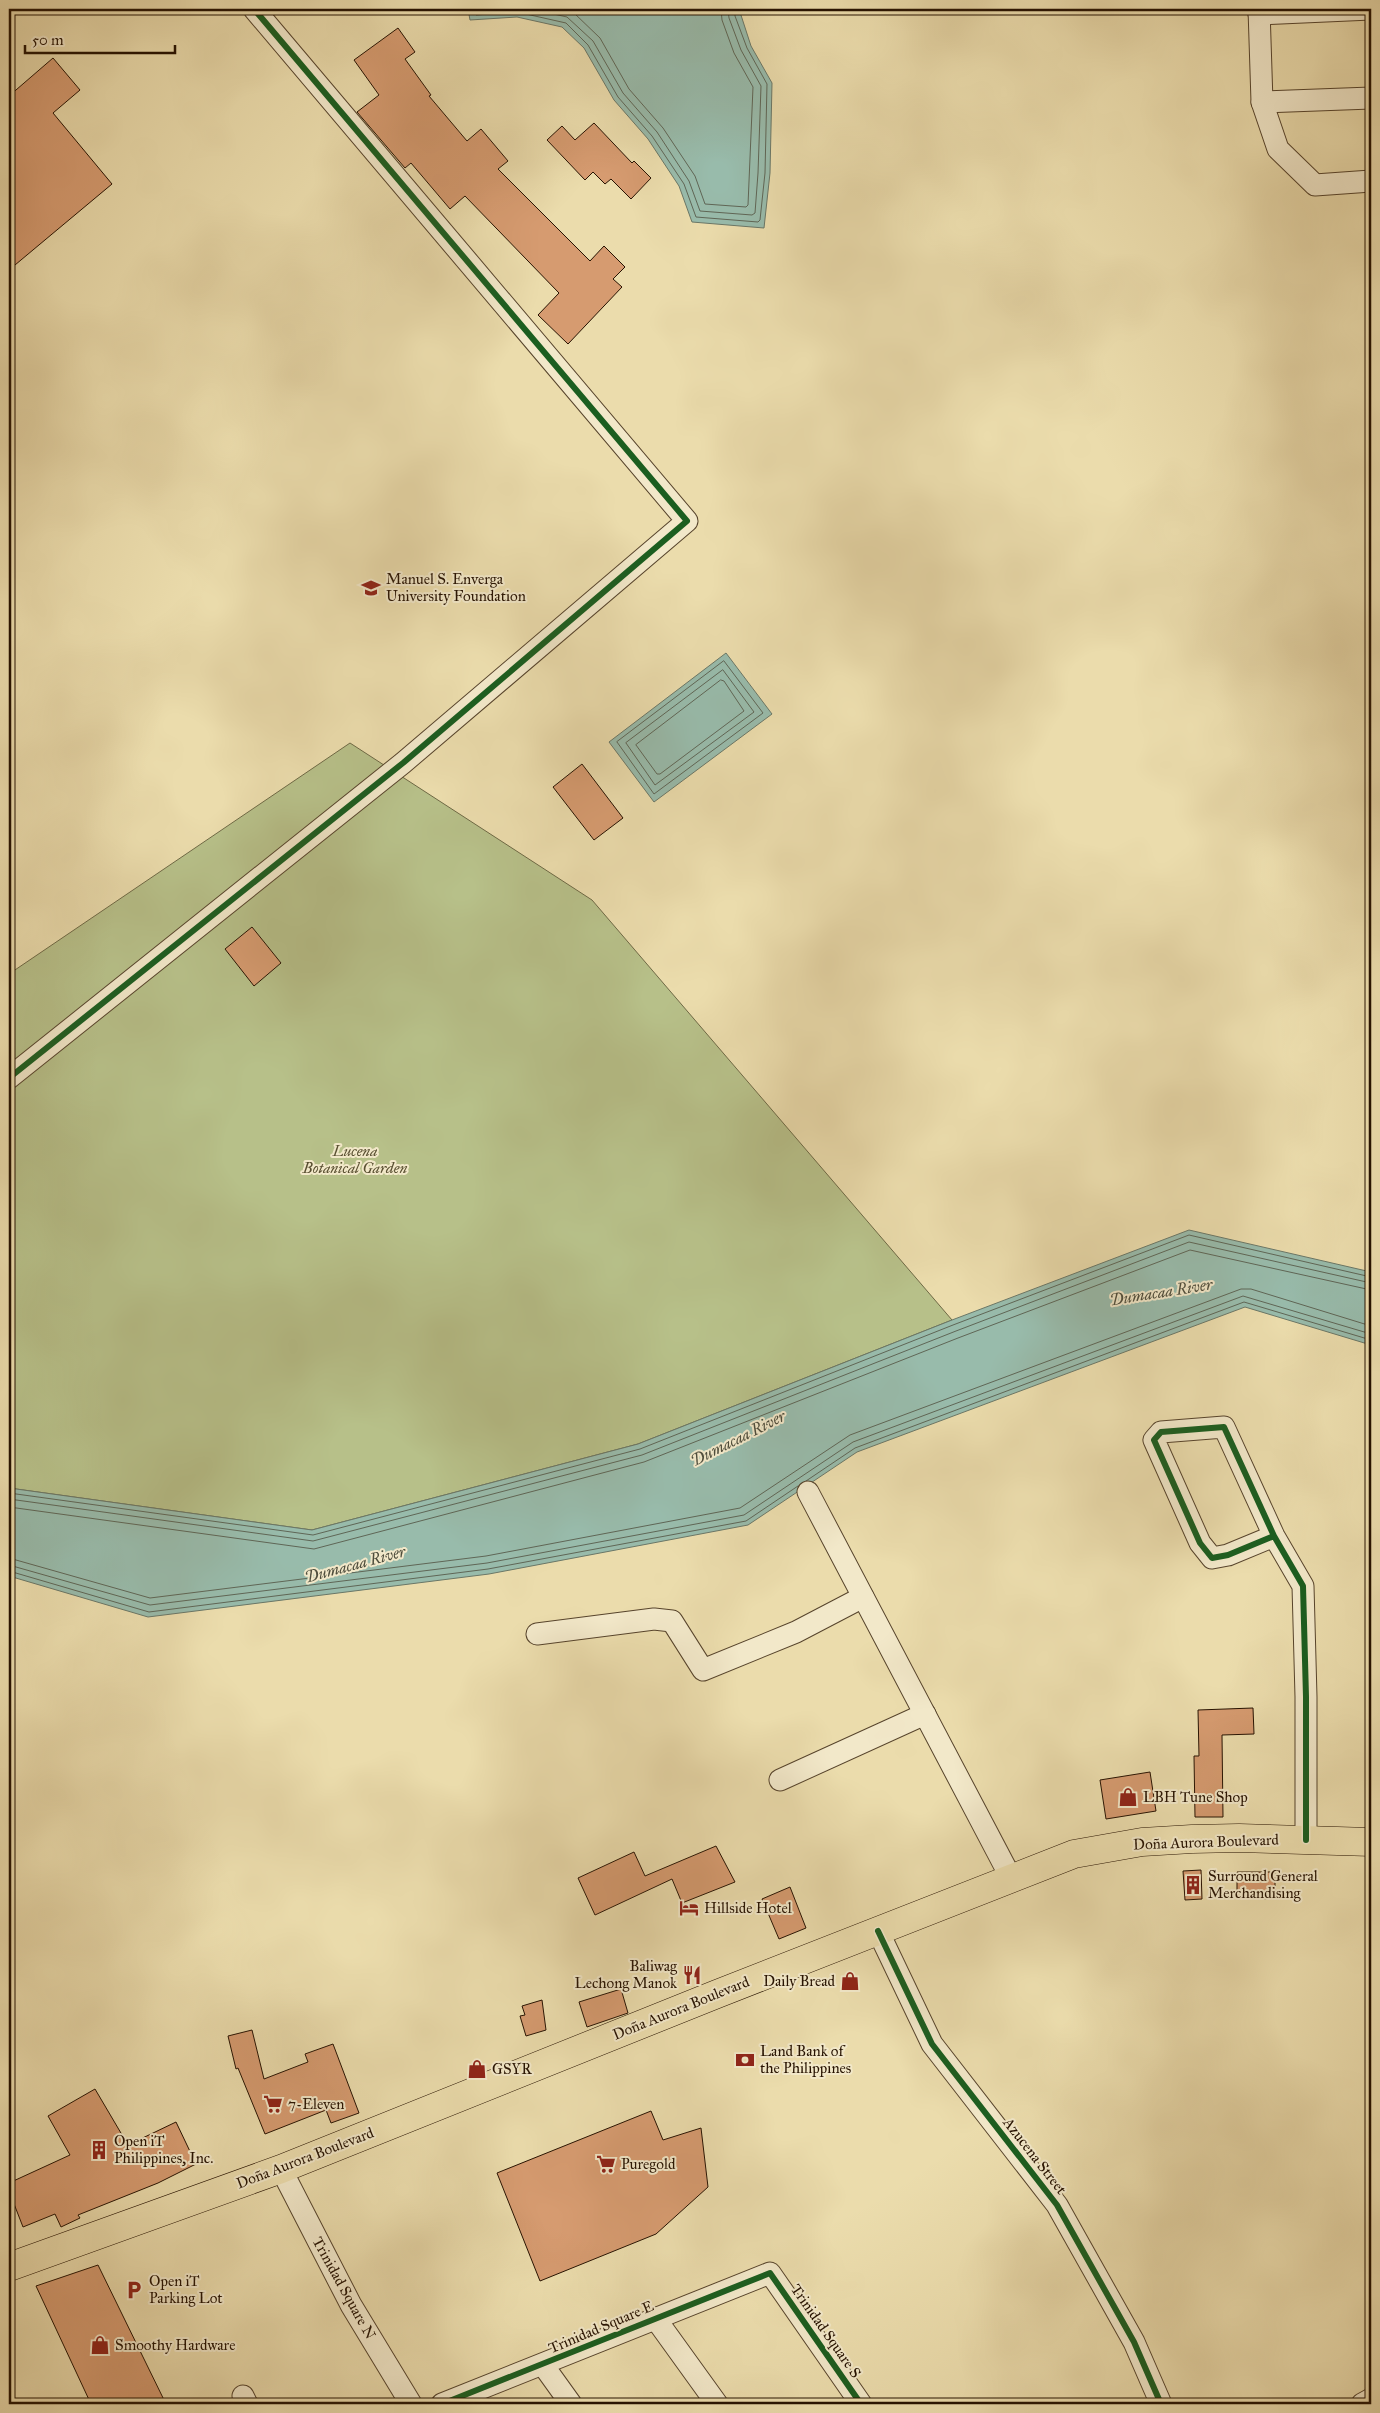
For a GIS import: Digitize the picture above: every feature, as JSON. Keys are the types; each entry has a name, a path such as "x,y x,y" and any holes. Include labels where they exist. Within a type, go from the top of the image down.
{"main road":[{"name":"Doña Aurora Boulevard","path":"9,2268 281,2169 1074,1854 1142,1842 1239,1838 1371,1842"}],"street":[{"path":"9,1078 403,763 688,521 254,9"},
{"path":"1371,9 1259,12 1262,102 1278,149 1315,185 1371,181"},
{"path":"1262,102 1371,98"},
{"path":"1274,1536 1228,1555 1212,1558 1200,1543 1154,1440 1161,1432 1224,1427 1274,1536 1303,1586 1306,1697 1306,1840"},
{"path":"808,1492 1011,1878"},
{"path":"537,1634 654,1618 672,1622 703,1670 796,1632 863,1597"},
{"path":"780,1780 924,1714"},
{"name":"Azucena Street","path":"878,1931 932,2044 1057,2205 1134,2342 1161,2404"},
{"name":"Trinidad Square N","path":"281,2169 351,2305 411,2404"},
{"name":"Trinidad Square E","path":"442,2404 770,2273"},
{"name":"Trinidad Square S","path":"770,2273 862,2404"},
{"path":"655,2318 717,2404"},
{"path":"543,2365 571,2404"},
{"path":"1362,2404 1371,2399"}],"green space":[{"name":"Lucena Botanical Garden","path":"350,743 592,900 952,1320 638,1444 312,1530 9,1488 9,974"}],"water":[{"path":"468,9 739,9 751,46 772,83 770,173 764,228 692,222 679,186 648,139 614,100 584,48 562,27 517,17 470,20"},
{"path":"726,653 772,714 654,802 609,742"},
{"name":"Dumacaa River","path":"1189,1230 1371,1272 1371,1345 1245,1307 857,1452 748,1525 489,1574 148,1617 9,1576 9,1488 312,1530 638,1444 952,1320"}],"building":[{"path":"398,28 415,52 405,59 431,95 429,96 467,141 481,129 508,161 498,169 590,261 604,246 625,267 613,279 622,287 568,344 538,315 559,293 465,196 450,209 411,163 405,168 357,112 379,95 354,60"},
{"path":"53,58 80,90 53,113 112,184 9,270 9,96"},
{"path":"594,123 632,163 634,161 651,178 631,199 611,179 605,184 593,172 585,180 547,140 562,126 575,140"},
{"path":"582,764 623,818 594,840 553,787"},
{"path":"252,927 281,963 254,986 225,949"},
{"path":"1253,1708 1254,1734 1222,1735 1223,1817 1195,1817 1194,1756 1199,1756 1198,1710"},
{"path":"1150,1772 1156,1811 1106,1819 1100,1780"},
{"path":"716,1846 735,1882 682,1903 672,1879 595,1915 578,1878 634,1852 645,1876"},
{"name":"Surround General Merchandising","path":"1201,1870 1202,1899 1185,1900 1183,1871"},
{"path":"1237,1872 1275,1872 1275,1899 1237,1898"},
{"path":"790,1887 806,1928 779,1939 762,1899"},
{"path":"621,1989 628,2013 587,2027 579,2002"},
{"path":"542,2000 546,2030 526,2036 520,2016 525,2015 522,2006"},
{"path":"252,2030 264,2079 308,2062 305,2054 333,2044 359,2113 331,2123 326,2110 265,2134 238,2068 236,2069 228,2036"},
{"path":"95,2089 128,2145 176,2122 196,2164 158,2183 78,2215 80,2218 61,2227 55,2214 23,2227 9,2191 9,2183 70,2155 48,2116"},
{"path":"651,2111 663,2140 701,2128 708,2187 656,2234 540,2281 497,2173"},
{"name":"Smoothy Hardware","path":"98,2265 166,2404 91,2404 36,2286"}],"cycle path":[{"path":"9,1078 403,763 687,521 254,9"},
{"path":"1274,1536 1228,1555 1212,1558 1200,1543 1154,1440 1161,1432 1224,1427 1274,1536 1303,1586 1306,1697 1306,1840"},
{"path":"878,1931 932,2044 1057,2205 1134,2342 1161,2404"},
{"path":"442,2404 770,2273 861,2404"}],"place":[{"name":"Manuel S. Enverga University Foundation","path":"371,588"},
{"name":"LBH Tune Shop","path":"1128,1797"},
{"name":"Surround General Merchandising","path":"1193,1885"},
{"name":"Hillside Hotel","path":"689,1908"},
{"name":"Baliwag Lechong Manok","path":"692,1975"},
{"name":"Daily Bread","path":"850,1981"},
{"name":"Land Bank of the Philippines","path":"745,2060"},
{"name":"GSYR","path":"477,2069"},
{"name":"7-Eleven","path":"273,2104"},
{"name":"Open iT Philippines, Inc.","path":"99,2150"},
{"name":"Puregold","path":"606,2164"},
{"name":"Open iT Parking Lot","path":"134,2290"},
{"name":"Smoothy Hardware","path":"100,2345"}]}
